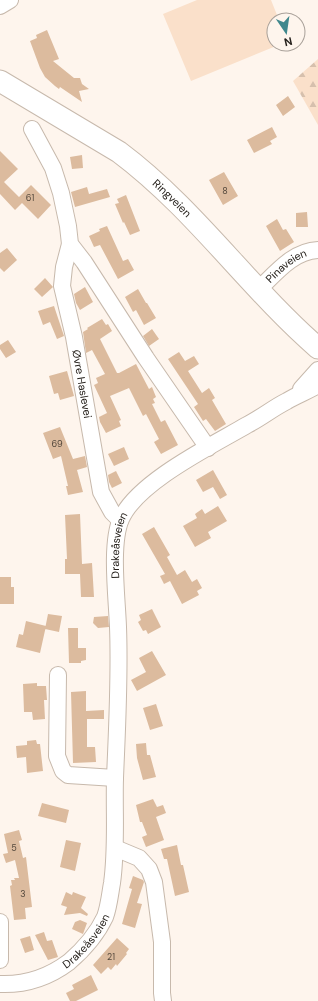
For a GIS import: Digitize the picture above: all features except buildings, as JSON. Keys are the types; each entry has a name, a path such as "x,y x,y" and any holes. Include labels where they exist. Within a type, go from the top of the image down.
{"main road":[{"name":"Ringveien","path":"0,81 119,152 137,165 172,198 281,312 318,348"}],"street":[{"name":"Øvre Haslevei","path":"32,130 53,168 61,193 70,244 65,261 62,286 74,337 101,492 112,512 120,520"},
{"path":"70,244 84,262 150,364 208,448"},
{"name":"Pinaveien","path":"259,289 294,257 308,251 318,250"},
{"name":"Drakeåsveien","path":"287,400 306,384 318,370"},
{"name":"Drakeåsveien","path":"0,984 28,981 59,969 84,948 96,933 105,917 109,901 116,848 115,778 118,746 119,668 115,560 120,520 128,506 148,486 170,470 256,420 287,400 318,385"},
{"path":"58,675 57,756 63,771 68,775 115,778"},
{"path":"116,848 139,858 149,869 154,882 162,942 163,1001"},
{"path":"0,922 0,960"}],"green space":[{"path":"197,0 271,0 276,12 266,12 266,50 191,81 163,14"},
{"path":"318,59 318,125 293,81"}]}
